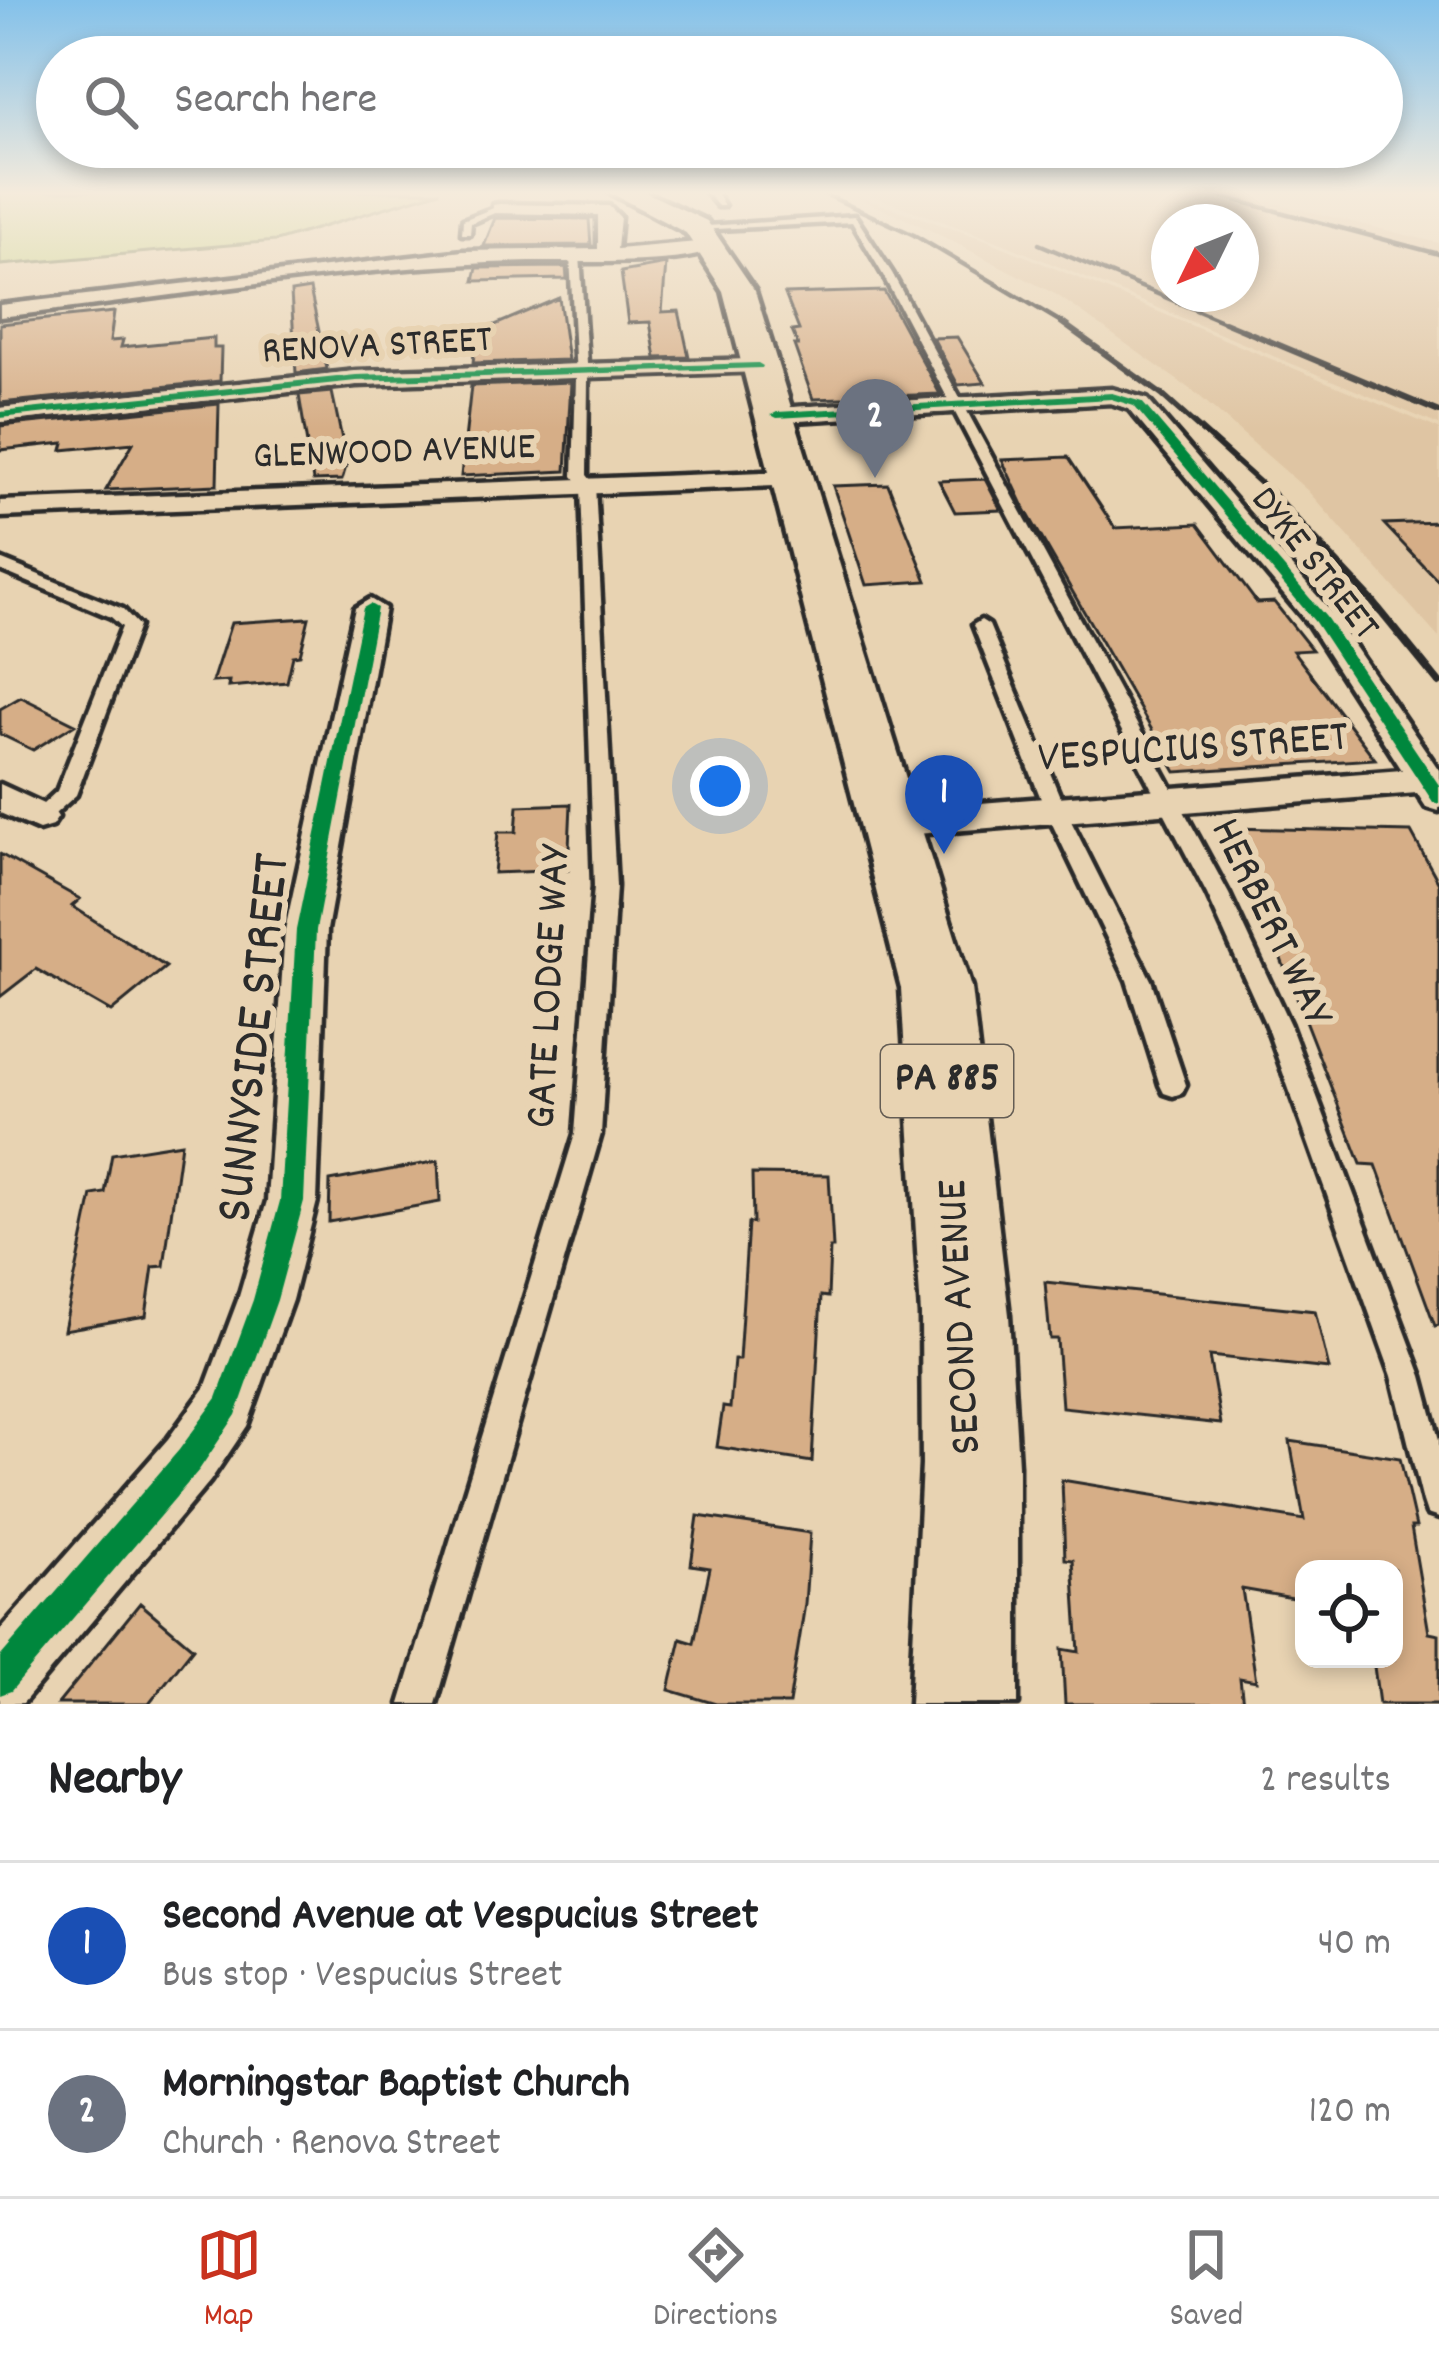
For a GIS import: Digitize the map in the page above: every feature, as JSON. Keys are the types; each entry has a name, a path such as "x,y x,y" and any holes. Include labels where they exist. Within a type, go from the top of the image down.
{"main road":[{"name":"SECOND AVENUE","path":"729,271 739,291 937,988 954,1149 970,1465 964,1704"}],"street":[{"path":"0,311 347,271"},
{"name":"RENOVA STREET","path":"0,416 322,380 758,366"},
{"name":"DYKE STREET","path":"958,406 1112,396 1149,412 1321,620 1436,786"},
{"path":"784,447 958,406"},
{"name":"GLENWOOD AVENUE","path":"0,508 588,485 784,447"},
{"name":"SUNNYSIDE STREET","path":"0,1680 190,1460 227,1406 265,1300 292,1201 306,930 370,608"},
{"name":"VESPUCIUS STREET","path":"892,823 1436,786"},
{"path":"0,797 39,817"}],"lane":[{"name":"GATE LODGE WAY","path":"418,1704 588,1134 604,886 588,485 580,476 582,379 575,271"},
{"name":"HERBERT WAY","path":"884,271 1009,494 1218,895 1286,1045 1407,1376 1439,1502"},
{"path":"0,564 117,613 131,626 66,795 39,817"},
{"path":"982,625 1055,809 1139,980 1173,1085"}],"shaded area":[{"path":"1009,271 1060,271 1439,429 1439,638 1307,490 1197,394 1057,295"},
{"path":"1068,271 1151,271 1151,305"},
{"path":"1259,271 1439,271 1439,425 1168,312 1259,312"}],"building":[{"path":"476,271 566,271 567,279 474,281"},
{"path":"665,271 662,312 679,311 689,357 656,358 650,322 628,323 621,272"},
{"path":"310,289 327,369 296,373 291,292"},
{"path":"884,291 940,394 891,396 887,389 870,397 813,399 794,345 798,345 792,331 799,330 785,294"},
{"path":"559,298 568,360 473,363 476,333"},
{"path":"114,312 110,341 123,340 121,347 214,338 214,348 221,348 220,381 0,403 0,324"},
{"path":"957,337 985,383 958,385 933,338"},
{"path":"571,382 566,471 461,476 471,386"},
{"path":"332,392 347,463 342,480 313,481 299,395"},
{"path":"219,404 217,485 106,490 133,443 62,450 64,443 0,450 0,426"},
{"path":"1068,457 1115,528 1198,524 1257,603 1274,602 1312,650 1293,651 1375,759 1176,772 1025,509 1002,460"},
{"path":"985,479 1001,510 955,512 939,481"},
{"path":"888,484 927,581 866,585 833,486"},
{"path":"1439,522 1439,582 1384,524"},
{"path":"309,618 287,682 228,687 229,681 212,682 231,623"},
{"path":"21,697 75,724 33,750 0,734 0,709"},
{"path":"571,804 568,870 494,873 498,832 516,832 518,806"},
{"path":"1230,828 1411,832 1439,883 1439,1325 1435,1326 1376,1165 1361,1164"},
{"path":"0,854 80,899 72,906 166,967 111,1012 36,969 0,997"},
{"path":"181,1143 164,1266 153,1267 146,1316 64,1330 92,1195 105,1193 112,1154"},
{"path":"438,1161 440,1202 329,1222 330,1181"},
{"path":"752,1174 829,1175 833,1248 828,1297 821,1296 812,1462 717,1447 723,1407 730,1408 734,1360 739,1360 748,1223 753,1223"},
{"path":"1045,1282 1315,1311 1329,1369 1209,1356 1221,1424 1062,1407 1057,1339 1050,1339"},
{"path":"1290,1441 1400,1458 1416,1527 1411,1527 1429,1633 1439,1635 1439,1704 1379,1704 1374,1668 1403,1668 1403,1560 1295,1560 1295,1598 1242,1589 1256,1681 1240,1678 1243,1704 1065,1704 1062,1649 1079,1652 1073,1560 1065,1559 1062,1480 1304,1520"},
{"path":"698,1516 810,1533 805,1604 789,1704 716,1704 669,1690 681,1639 694,1643 710,1568 691,1565"},
{"path":"140,1603 193,1648 149,1704 58,1704"}],"railway":[{"path":"974,271 1061,322"},
{"path":"1102,271 1231,325"},
{"path":"1061,322 1066,325"},
{"path":"1061,322 1162,395 1268,490"},
{"path":"1224,322 1439,412"},
{"path":"1268,490 1373,602 1439,683"}],"cycle path":[{"path":"0,415 356,378 758,366"},
{"path":"777,415 1112,396 1138,404 1321,620 1439,798"},
{"path":"0,1680 189,1460 227,1406 265,1300 292,1201 306,930 370,608"}],"place":[{"name":"Morningstar Baptist Church","path":"875,478"},
{"name":"Second Avenue at Vespucius Street","path":"944,854"}]}
